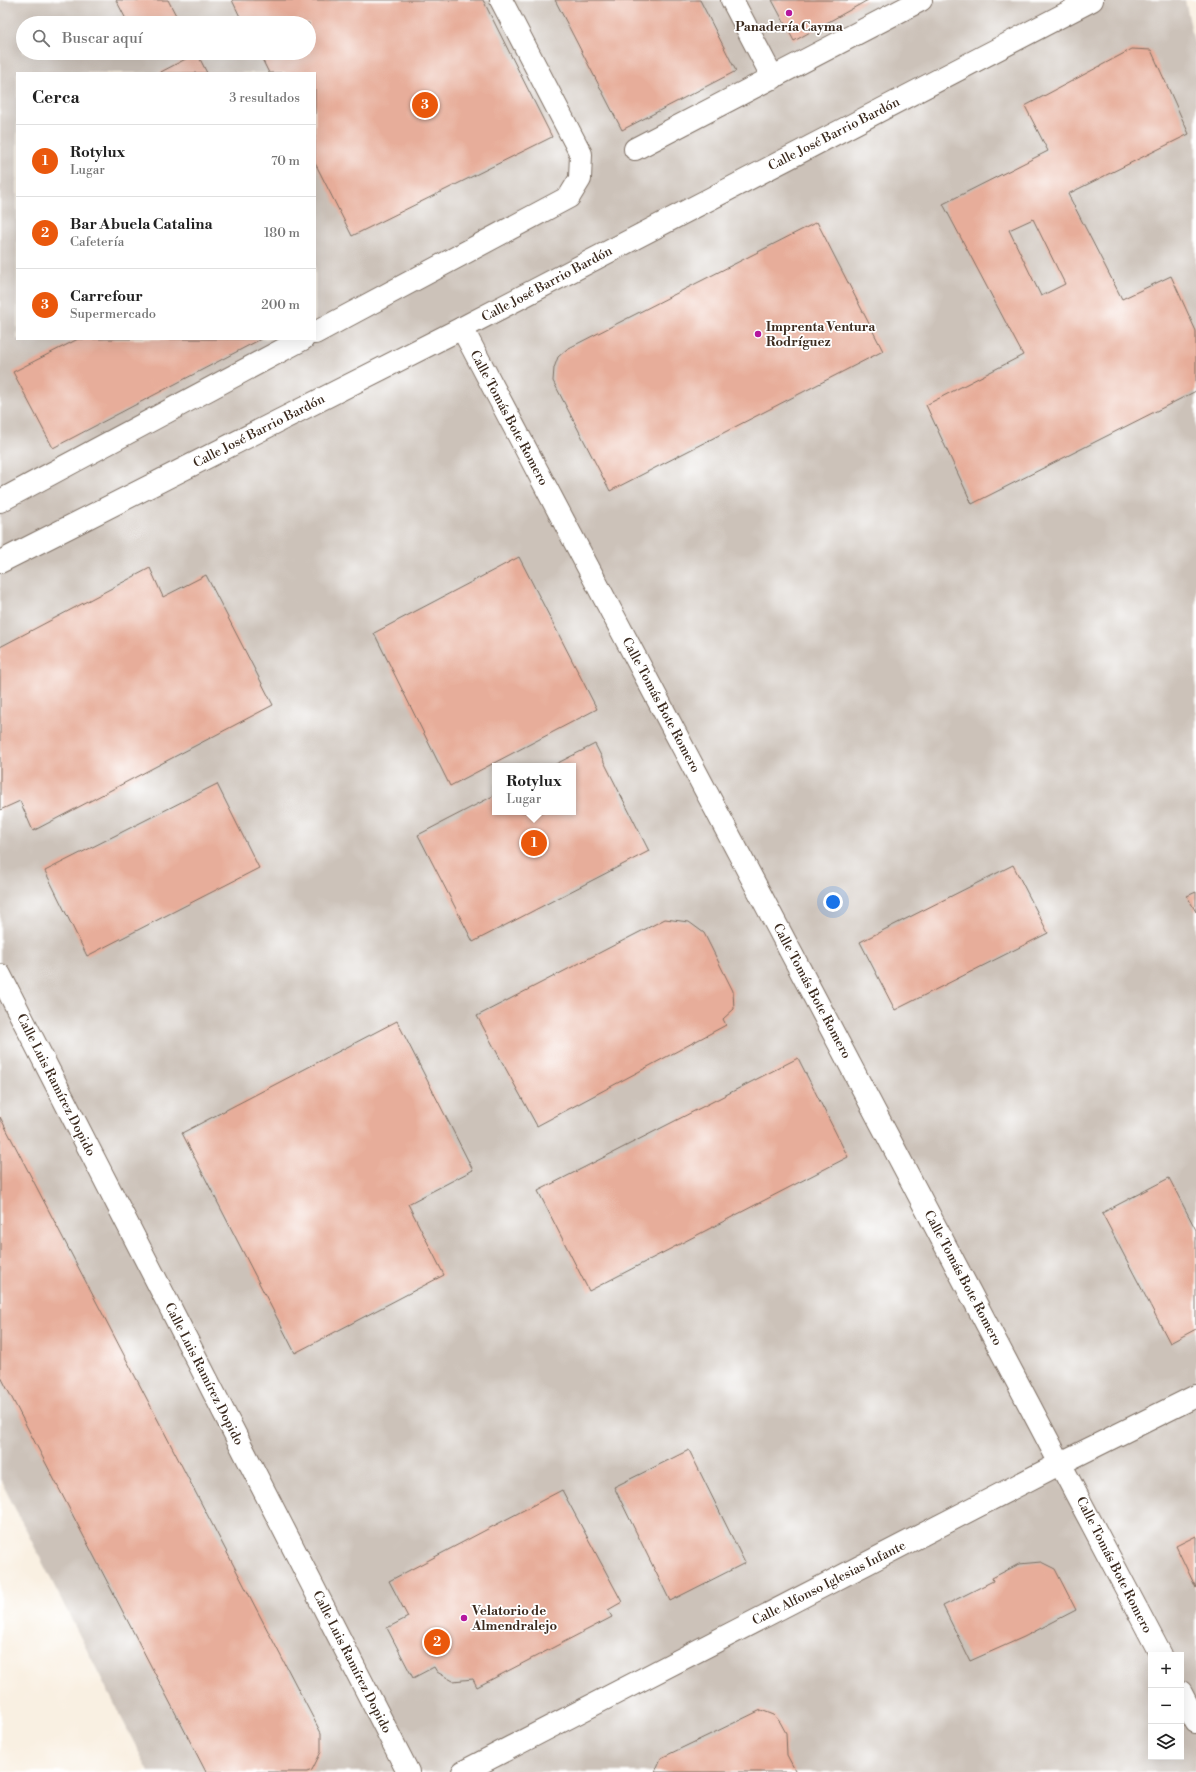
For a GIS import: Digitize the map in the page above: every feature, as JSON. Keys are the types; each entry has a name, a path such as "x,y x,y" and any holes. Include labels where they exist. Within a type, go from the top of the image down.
{"street":[{"path":"316,332 569,197 580,179 581,154 501,0"},
{"path":"732,0 773,78"},
{"path":"635,149 921,0"},
{"name":"Calle José Barrio Bardón","path":"0,562 462,328 1092,0"},
{"name":"Calle Tomás Bote Romero","path":"462,328 1159,1652"},
{"path":"0,501 301,340"},
{"name":"Calle Luis Ramírez Dopido","path":"0,975 408,1772"},
{"name":"Calle Alfonso Iglesias Infante","path":"463,1772 1061,1463 1196,1396"},
{"path":"1184,1699 1196,1722"}],"shaded area":[{"path":"0,0 1185,0 1196,51 1196,1772 149,1772 0,1479"}],"building":[{"path":"116,0 168,0 176,16 124,16"},
{"path":"232,0 483,0 552,137 352,236 316,165 316,72 268,72 262,60 316,60 316,16 240,16"},
{"path":"555,0 700,0 736,71 622,130"},
{"path":"772,0 868,0 794,41"},
{"path":"1132,49 1151,50 1189,134 1068,194 1122,299 1171,276 1196,331 1196,391 972,504 926,405 1023,355 943,204 1048,151 1025,106","holes":["1033,219 1065,284 1041,296 1009,230"]},
{"path":"184,60 200,60 206,72 161,72"},
{"path":"817,222 883,351 610,491 553,381 554,368 558,357 567,349"},
{"path":"76,340 259,340 53,448 13,372"},
{"path":"519,557 597,709 450,786 374,633"},
{"path":"150,568 163,597 206,575 273,705 33,831 20,801 0,810 0,647"},
{"path":"595,744 649,851 473,942 418,835 492,797 492,815 576,815 576,763 558,763"},
{"path":"217,784 259,868 87,956 45,871"},
{"path":"1013,865 1048,933 895,1010 860,942"},
{"path":"1196,892 1196,912 1187,896"},
{"path":"665,919 689,922 704,933 733,991 734,1009 723,1019 726,1025 537,1126 477,1016"},
{"path":"397,1021 473,1170 408,1204 444,1275 295,1353 182,1133"},
{"path":"798,1058 848,1157 589,1291 538,1191"},
{"path":"0,1117 321,1733 321,1752 312,1770 307,1772 206,1772 0,1375"},
{"path":"1169,1178 1196,1230 1196,1329 1170,1343 1102,1213"},
{"path":"689,1450 745,1563 670,1601 614,1487"},
{"path":"562,1490 622,1602 608,1610 612,1617 477,1687 473,1679 453,1681 437,1672 434,1667 413,1678 387,1628 408,1617 389,1581"},
{"path":"1196,1536 1196,1588 1176,1546"},
{"path":"1041,1562 1055,1569 1076,1610 1024,1637 970,1661 943,1606 993,1581 992,1578 1019,1564"},
{"path":"761,1710 774,1715 780,1722 786,1733 787,1755 796,1772 655,1772 661,1758"}],"place":[{"name":"Panadería Cayma","path":"789,13"},
{"name":"Carrefour","path":"425,105"},
{"name":"Imprenta Ventura Rodríguez","path":"758,334"},
{"name":"Rotylux","path":"534,843"},
{"name":"Velatorio de Almendralejo","path":"464,1618"},
{"name":"Bar Abuela Catalina","path":"437,1642"}]}
